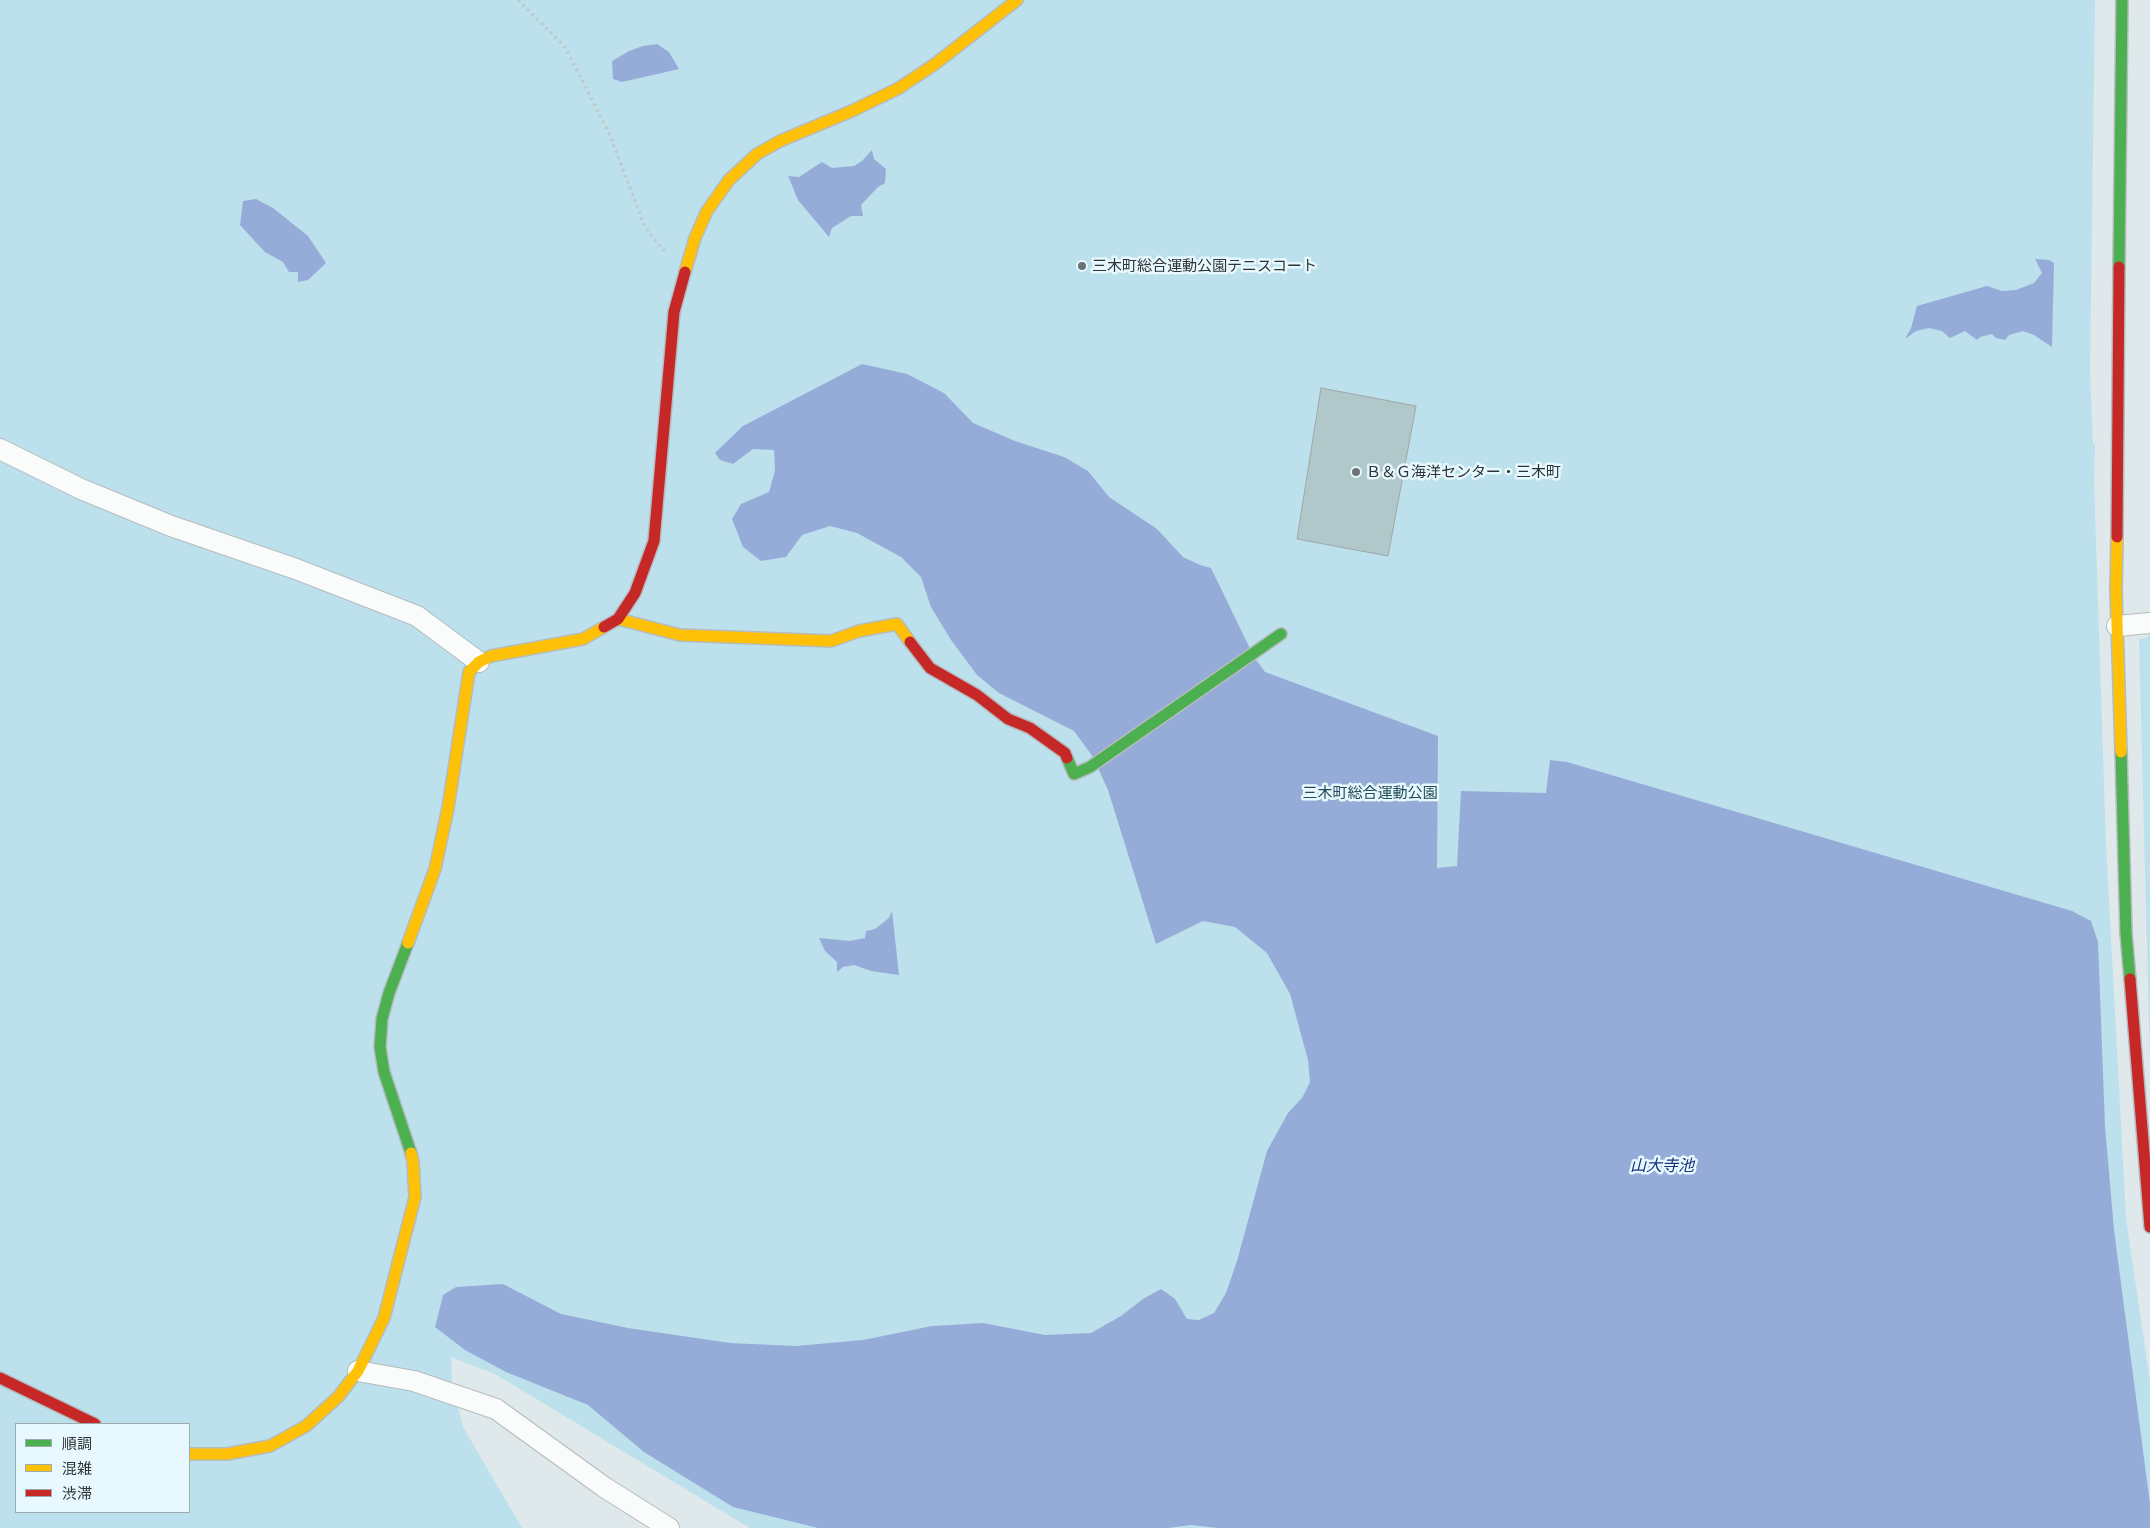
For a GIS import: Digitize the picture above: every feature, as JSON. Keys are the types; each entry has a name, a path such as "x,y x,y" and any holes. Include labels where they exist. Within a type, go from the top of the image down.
{"street":[{"path":"190,1454 227,1454 270,1446 306,1426 338,1397 358,1371 384,1318 415,1198 413,1162 384,1072 380,1047 382,1019 389,993 436,869 448,808 469,672 479,662 491,656 583,639 618,619 635,593 654,542 674,312 695,238 707,210 729,180 757,154 780,141 854,110 899,88 935,64 1017,0"},
{"path":"2122,0 2117,626 2126,933 2150,1227"},
{"path":"0,449 81,489 162,523 296,569 417,616 479,662"},
{"path":"618,619 680,635 830,641 859,630 897,624 930,668 977,695 1008,718 1030,728 1058,748 1064,753 1074,774 1090,767 1281,634"},
{"path":"2117,626 2145,623"},
{"path":"358,1371 414,1381 496,1409 604,1487 669,1528"},
{"path":"0,1378 93,1423"}],"path":[{"path":"518,0 565,47 609,133 645,228 684,274"}],"green space":[{"name":"三木町総合運動公園","path":"0,0 2095,0 2090,372 2093,444 2095,444 2094,481 2106,845 2126,1218 2150,1382 2150,1528 750,1528 495,1374 451,1357 452,1383 463,1427 522,1528 0,1528"},
{"path":"2150,632 2150,1061 2139,639 2147,638"}],"water":[{"path":"657,44 669,52 679,69 622,82 613,79 612,61 629,51"},
{"path":"872,150 874,159 886,169 885,183 878,187 861,205 863,216 851,216 832,228 829,237 798,200 788,176 799,177 822,162 832,168 854,166 862,161"},
{"path":"256,199 273,208 308,236 326,263 308,280 298,282 298,272 289,272 283,262 265,252 240,225 243,201"},
{"path":"2035,259 2049,260 2054,263 2052,347 2034,335 2023,331 2009,335 2005,340 1996,338 1992,334 1980,337 1977,340 1965,331 1950,338 1942,331 1929,328 1916,331 1905,339 1911,328 1917,306 1987,286 2002,291 2016,290 2034,283 2042,273"},
{"name":"山大寺池","path":"862,364 907,374 944,393 973,423 1015,441 1064,457 1088,471 1109,497 1157,529 1183,557 1211,568 1254,657 1265,672 1438,736 1437,868 1457,866 1461,791 1546,793 1550,760 1567,762 2072,911 2091,921 2098,942 2105,1126 2114,1230 2150,1504 2150,1528 1218,1528 1191,1525 1168,1528 818,1528 733,1507 644,1452 588,1405 506,1372 465,1350 435,1327 443,1295 456,1287 503,1284 561,1314 628,1328 730,1343 796,1346 863,1340 932,1326 983,1323 1045,1335 1091,1333 1121,1316 1143,1299 1161,1289 1175,1299 1187,1319 1199,1320 1214,1313 1226,1293 1237,1261 1267,1151 1288,1113 1302,1098 1310,1082 1308,1060 1290,994 1267,953 1235,927 1203,921 1156,944 1108,790 1093,757 1074,731 999,693 977,675 951,640 931,607 921,577 901,557 857,533 830,526 802,535 786,557 761,561 743,547 732,519 741,504 769,492 775,471 774,450 753,449 733,464 720,460 715,453 743,426"},
{"path":"892,911 899,975 871,971 854,965 843,967 837,972 837,962 825,951 819,938 850,941 865,938 866,931 875,929 889,918"}],"building":[{"name":"Ｂ＆Ｇ海洋センター・三木町","path":"1321,388 1416,406 1388,556 1297,539"}],"traffic: fast":[{"path":"2119,267 2122,0"},
{"path":"1067,758 1074,774 1090,767 1281,634"},
{"path":"2121,752 2126,933 2130,979"},
{"path":"408,943 389,993 382,1019 380,1047 384,1072 411,1153"}],"traffic: slow":[{"path":"685,272 695,238 707,211 729,180 757,154 780,141 854,110 899,88 935,64 1017,0"},
{"path":"2117,537 2116,590 2121,752"},
{"path":"618,619 680,635 831,641 859,631 897,624 910,642"},
{"path":"408,943 435,869 448,808 469,672 479,662 491,656 583,639 604,627"},
{"path":"190,1454 227,1454 270,1446 306,1426 338,1397 358,1371 384,1318 415,1197 411,1153"}],"traffic: jam":[{"path":"2117,537 2119,267"},
{"path":"604,627 618,619 635,593 654,541 674,312 685,272"},
{"path":"910,642 930,668 977,695 1008,719 1030,728 1065,753 1067,758"},
{"path":"2130,979 2150,1227"},
{"path":"0,1378 93,1423"}],"place":[{"name":"三木町総合運動公園テニスコート","path":"1082,266"},
{"name":"Ｂ＆Ｇ海洋センター・三木町","path":"1356,472"}]}
